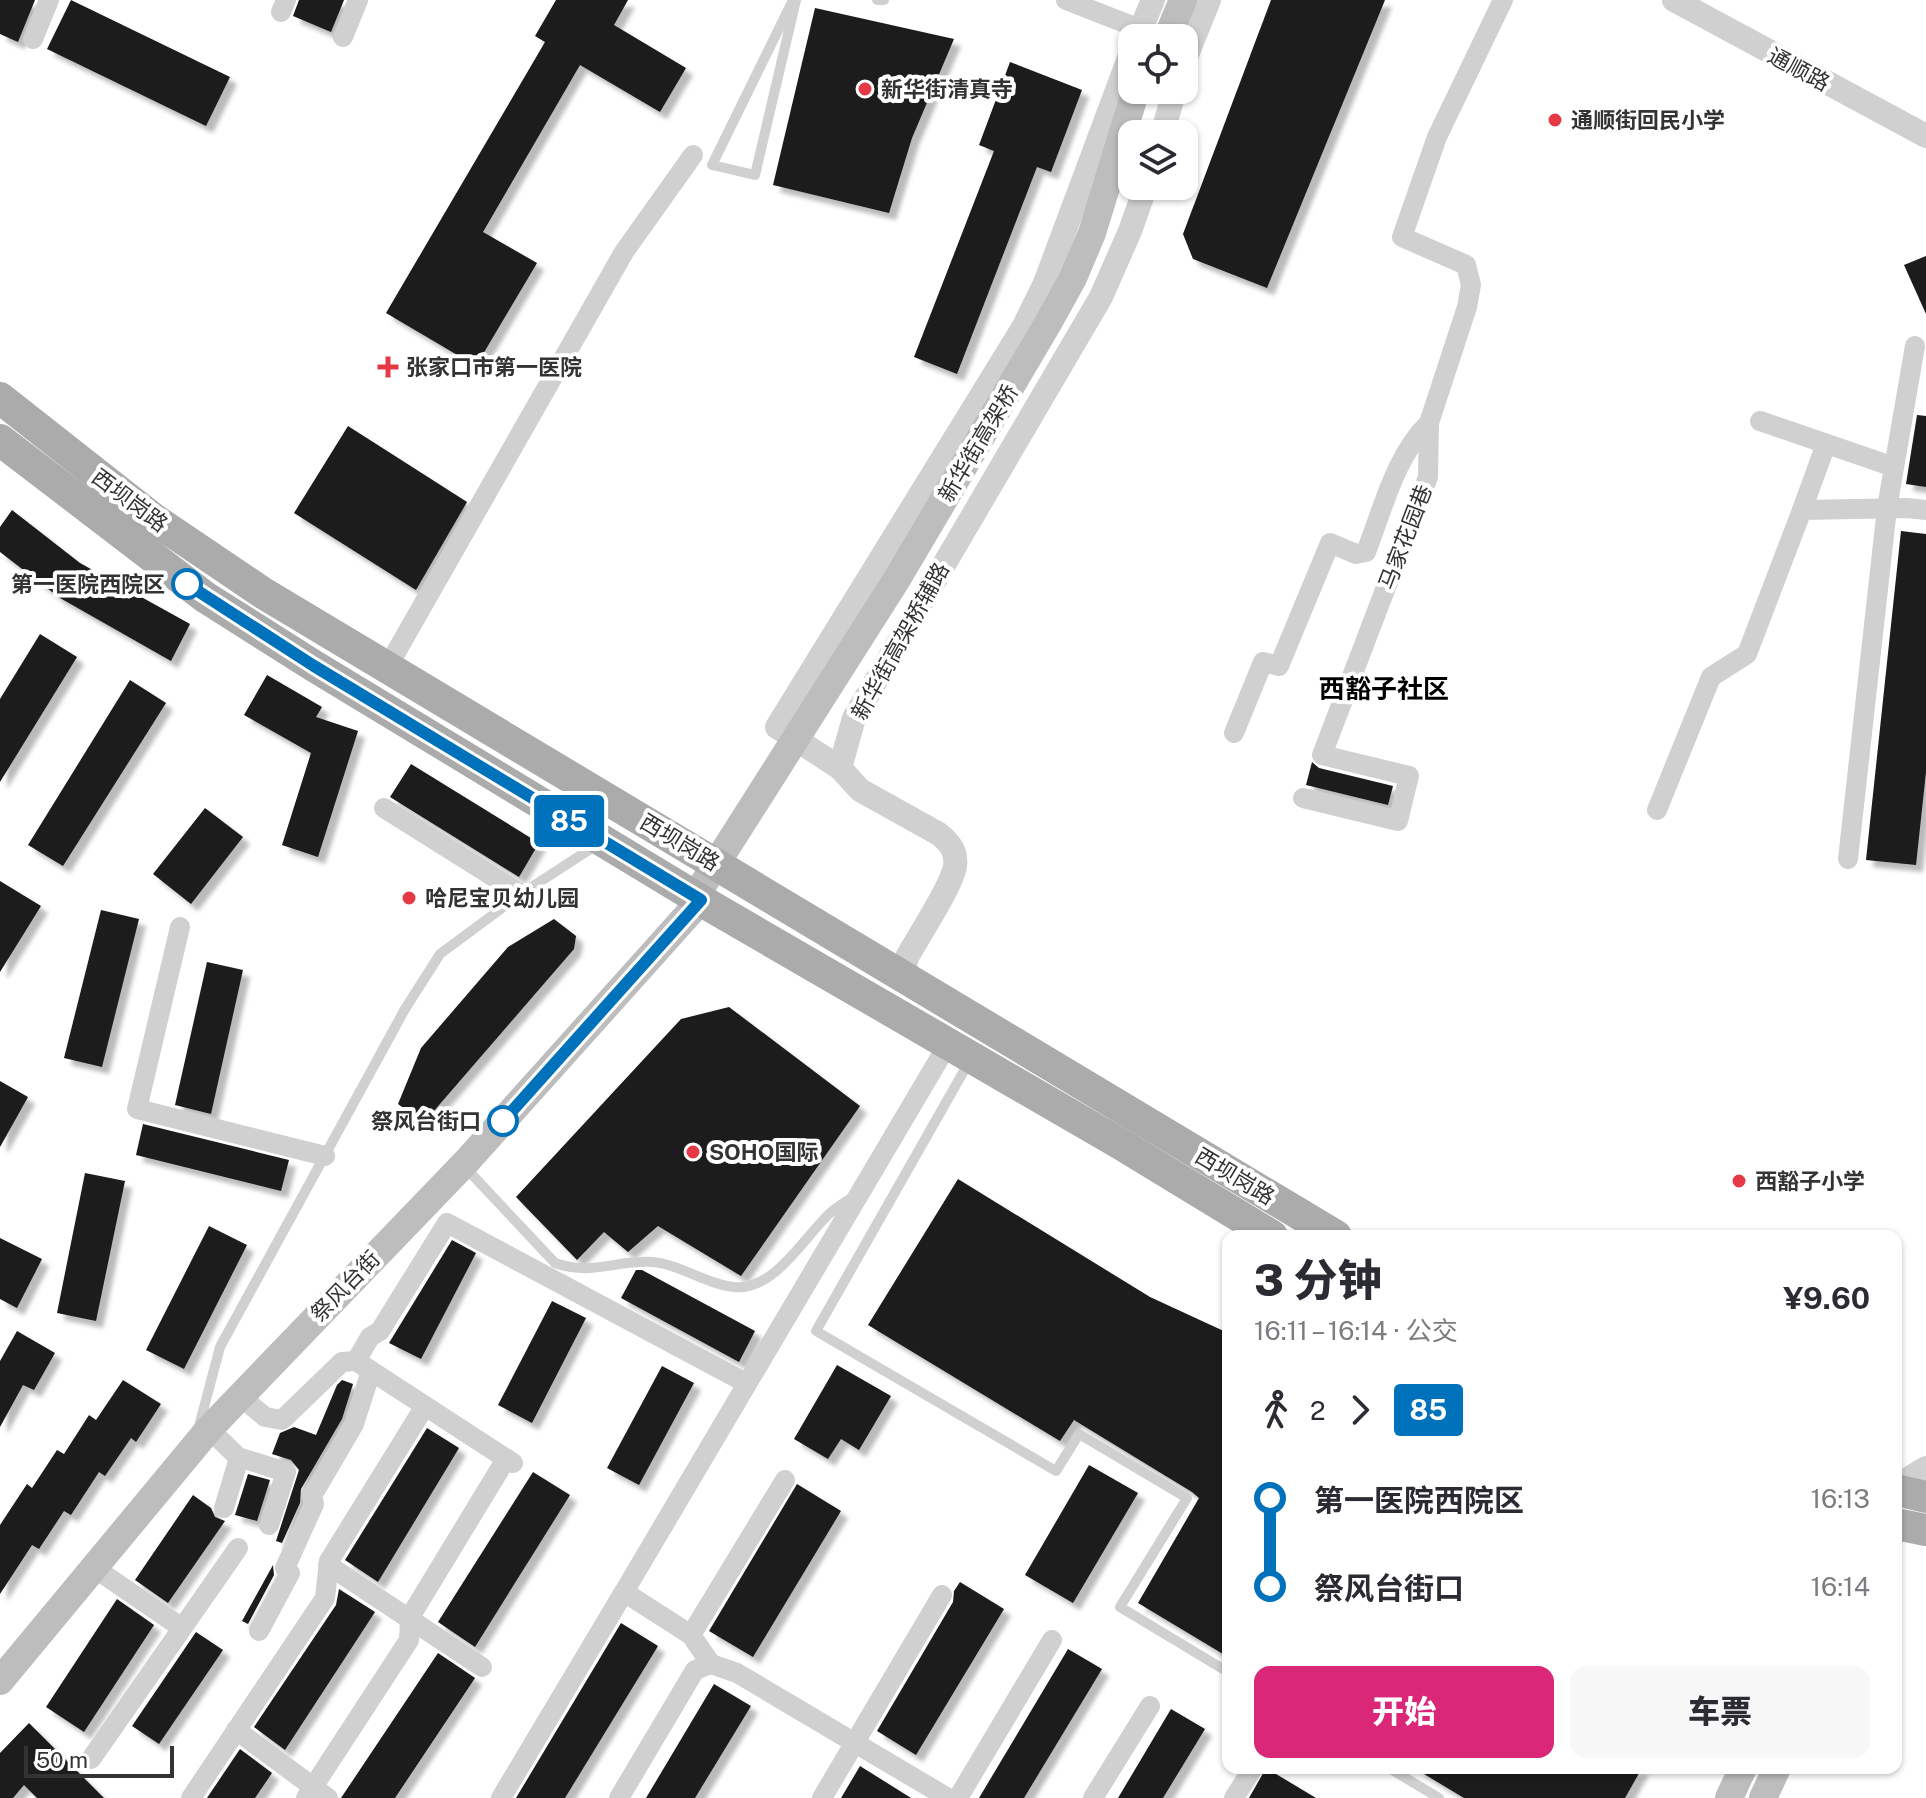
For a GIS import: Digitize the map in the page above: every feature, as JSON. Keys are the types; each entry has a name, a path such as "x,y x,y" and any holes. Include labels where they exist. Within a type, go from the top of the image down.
{"main road":[{"path":"1151,24 1168,0"},
{"path":"1173,24 1183,0"},
{"name":"新华街高架桥","path":"779,778 1073,278 1092,233 1132,104"},
{"name":"新华街高架桥","path":"779,778 910,582 1084,282 1101,244 1118,189"},
{"name":"西坝岗路","path":"0,398 155,520 263,593 1326,1230"},
{"name":"西坝岗路","path":"0,440 205,597 327,674 701,901 1262,1230"},
{"name":"祭风台街","path":"0,1681 201,1439 463,1165 701,901 779,778"},
{"path":"1902,1525 1926,1530"},
{"path":"1729,1798 1740,1774"},
{"path":"1763,1798 1774,1774"}],"street":[{"path":"33,39 49,0"},
{"path":"343,37 358,0"},
{"path":"1066,0 1118,27"},
{"path":"1145,24 1153,0"},
{"path":"1198,27 1209,0"},
{"name":"马家花园巷","path":"1303,798 1398,821 1409,776 1322,755 1428,477 1429,423 1467,307 1471,285 1466,265 1402,237 1437,137 1503,0"},
{"name":"通顺路","path":"1674,0 1926,136"},
{"path":"908,979 905,966 907,957 955,865 950,843 860,790 840,768 777,727 1024,326 1045,283 1118,96"},
{"path":"387,668 624,252 693,155"},
{"name":"新华街高架桥辅路","path":"840,768 854,718 1101,297 1141,200"},
{"path":"1848,859 1887,508 1915,346"},
{"path":"997,370 1040,397"},
{"path":"1760,421 1894,467"},
{"path":"1234,733 1263,662 1279,666 1330,543 1356,554 1366,552 1403,458 1413,439 1429,423"},
{"path":"1657,810 1711,677 1747,654 1826,444"},
{"path":"1802,510 1926,510"},
{"path":"384,808 521,894"},
{"path":"180,927 137,1109 325,1156"},
{"path":"501,1798 861,1191 960,1051"},
{"path":"259,1631 290,1573 285,1568 314,1504 312,1496 354,1424 370,1337 380,1331 447,1223 746,1383"},
{"path":"236,1730 316,1794 409,1640 410,1617 509,1461 364,1366 342,1362 282,1420 265,1417 240,1396"},
{"path":"191,1798 325,1598 328,1565 425,1406"},
{"path":"201,1439 239,1458 286,1472 269,1525"},
{"path":"224,1508 239,1458"},
{"path":"691,1635 785,1480"},
{"path":"91,1759 238,1548"},
{"path":"328,1565 482,1667"},
{"path":"93,1567 182,1628"},
{"path":"624,1592 691,1635 711,1664 737,1673 948,1798"},
{"path":"822,1798 942,1595"},
{"path":"958,1798 1052,1640"},
{"path":"619,1798 695,1670 711,1664"},
{"path":"1093,1798 1150,1706"},
{"path":"1234,1798 1249,1774"}],"lane":[{"path":"794,0 755,175 712,165 794,0"},
{"path":"877,0 884,0"},
{"path":"201,1439 220,1347 405,1009 440,954 521,894 603,841"},
{"path":"960,1051 816,1331 1056,1471 1079,1434 1187,1498 1120,1607 1222,1668"},
{"path":"463,1165 555,1263 584,1270 630,1262 655,1262 737,1288 762,1280 784,1264 828,1214 861,1191"},
{"path":"1399,1774 1439,1798"}],"building":[{"path":"0,0 35,0 18,42 0,34"},
{"path":"71,0 230,77 206,126 47,49"},
{"path":"299,0 344,0 331,32 293,16"},
{"path":"556,0 628,0 614,25 686,68 660,112 580,65 483,232 537,263 476,366 386,313 545,42 535,36"},
{"path":"1271,0 1385,0 1267,288 1193,259 1183,234"},
{"name":"新华街清真寺","path":"815,8 954,39 912,138 889,213 773,185"},
{"path":"1010,62 1082,90 1051,172 1037,167 957,374 914,357 994,151 979,145"},
{"path":"1926,256 1926,314 1904,265"},
{"path":"1917,415 1926,416 1926,487 1906,484"},
{"path":"348,426 467,502 416,590 294,513"},
{"path":"12,510 80,563 190,624 171,661 60,598 0,552 0,527"},
{"path":"1901,531 1926,534 1926,772 1916,865 1866,860"},
{"path":"40,634 77,657 0,782 0,699"},
{"path":"267,675 322,707 316,717 358,731 318,857 282,845 311,753 244,715"},
{"path":"130,680 166,703 63,866 28,845"},
{"path":"1312,762 1319,768 1393,786 1388,805 1306,785"},
{"path":"411,764 539,843 519,877 390,797"},
{"path":"205,808 243,837 191,904 153,874"},
{"path":"0,881 41,906 0,972"},
{"path":"101,910 139,919 102,1067 64,1058"},
{"path":"554,919 576,936 574,949 433,1112 415,1117 398,1104 421,1048 508,947"},
{"path":"207,962 243,970 211,1114 175,1105"},
{"name":"SOHO国际","path":"729,1007 860,1106 741,1276 658,1226 628,1252 604,1232 577,1260 516,1197 681,1019"},
{"path":"0,1081 28,1097 0,1147"},
{"path":"143,1124 289,1160 281,1191 136,1155"},
{"path":"85,1173 125,1181 96,1321 57,1313"},
{"path":"958,1179 1150,1297 1222,1330 1222,1653 1138,1603 1199,1498 1074,1420 1060,1441 868,1325"},
{"path":"209,1226 247,1245 184,1369 146,1350"},
{"path":"0,1238 42,1259 17,1308 0,1299"},
{"path":"452,1240 476,1253 421,1359 389,1343"},
{"path":"636,1270 642,1270 755,1331 739,1362 621,1298"},
{"path":"552,1301 586,1318 532,1423 498,1405"},
{"path":"17,1331 55,1353 34,1390 23,1385 0,1427 0,1361"},
{"path":"837,1365 891,1396 859,1450 841,1439 828,1459 794,1439"},
{"path":"662,1366 694,1383 639,1485 607,1468"},
{"path":"123,1380 161,1404 136,1442 131,1438 105,1476 99,1472 71,1515 64,1511 39,1549 32,1545 0,1594 0,1525 27,1484 32,1488 57,1450 64,1454 89,1415 96,1420"},
{"path":"342,1380 353,1384 342,1419 301,1489 300,1503 282,1543 276,1541 299,1470 291,1460 272,1454 280,1433 294,1427 316,1435"},
{"path":"427,1428 459,1448 378,1582 345,1560"},
{"path":"1089,1465 1138,1493 1073,1603 1025,1575"},
{"path":"533,1472 570,1495 475,1647 438,1622"},
{"path":"248,1474 270,1480 257,1521 235,1515"},
{"path":"797,1484 841,1511 753,1657 709,1631"},
{"path":"193,1495 211,1508 215,1517 225,1521 168,1603 135,1580"},
{"path":"273,1565 274,1575 248,1624 242,1621"},
{"path":"960,1582 1004,1609 916,1755 877,1731 953,1602 954,1591"},
{"path":"339,1589 375,1612 285,1750 254,1727 336,1605"},
{"path":"117,1599 154,1625 84,1732 46,1707"},
{"path":"621,1623 658,1646 565,1798 516,1798"},
{"path":"196,1632 223,1650 159,1744 132,1726"},
{"path":"1068,1649 1102,1669 1024,1798 979,1798"},
{"path":"438,1653 475,1678 395,1798 341,1798"},
{"path":"714,1684 751,1706 695,1798 646,1798"},
{"path":"1171,1709 1205,1729 1163,1798 1118,1798"},
{"path":"29,1723 104,1798 37,1798 24,1785 13,1798 0,1798 0,1753"},
{"path":"240,1749 272,1773 255,1798 207,1798"},
{"path":"860,1766 911,1798 841,1798"},
{"path":"1263,1774 1276,1774 1316,1798 1249,1798"},
{"path":"1424,1774 1639,1774 1625,1798 1464,1798"}],"bus line":[{"name":"85","path":"187,584 314,666 701,900 503,1121"}],"place":[{"name":"新华街清真寺","path":"865,89"},
{"name":"通顺街回民小学","path":"1555,120"},
{"name":"张家口市第一医院","path":"388,367"},
{"name":"第一医院西院区","path":"187,584"},
{"name":"哈尼宝贝幼儿园","path":"409,898"},
{"name":"祭风台街口","path":"503,1121"},
{"name":"SOHO国际","path":"693,1152"},
{"name":"西豁子小学","path":"1739,1181"}],"district":[{"name":"西豁子社区","path":"1384,689"}]}
